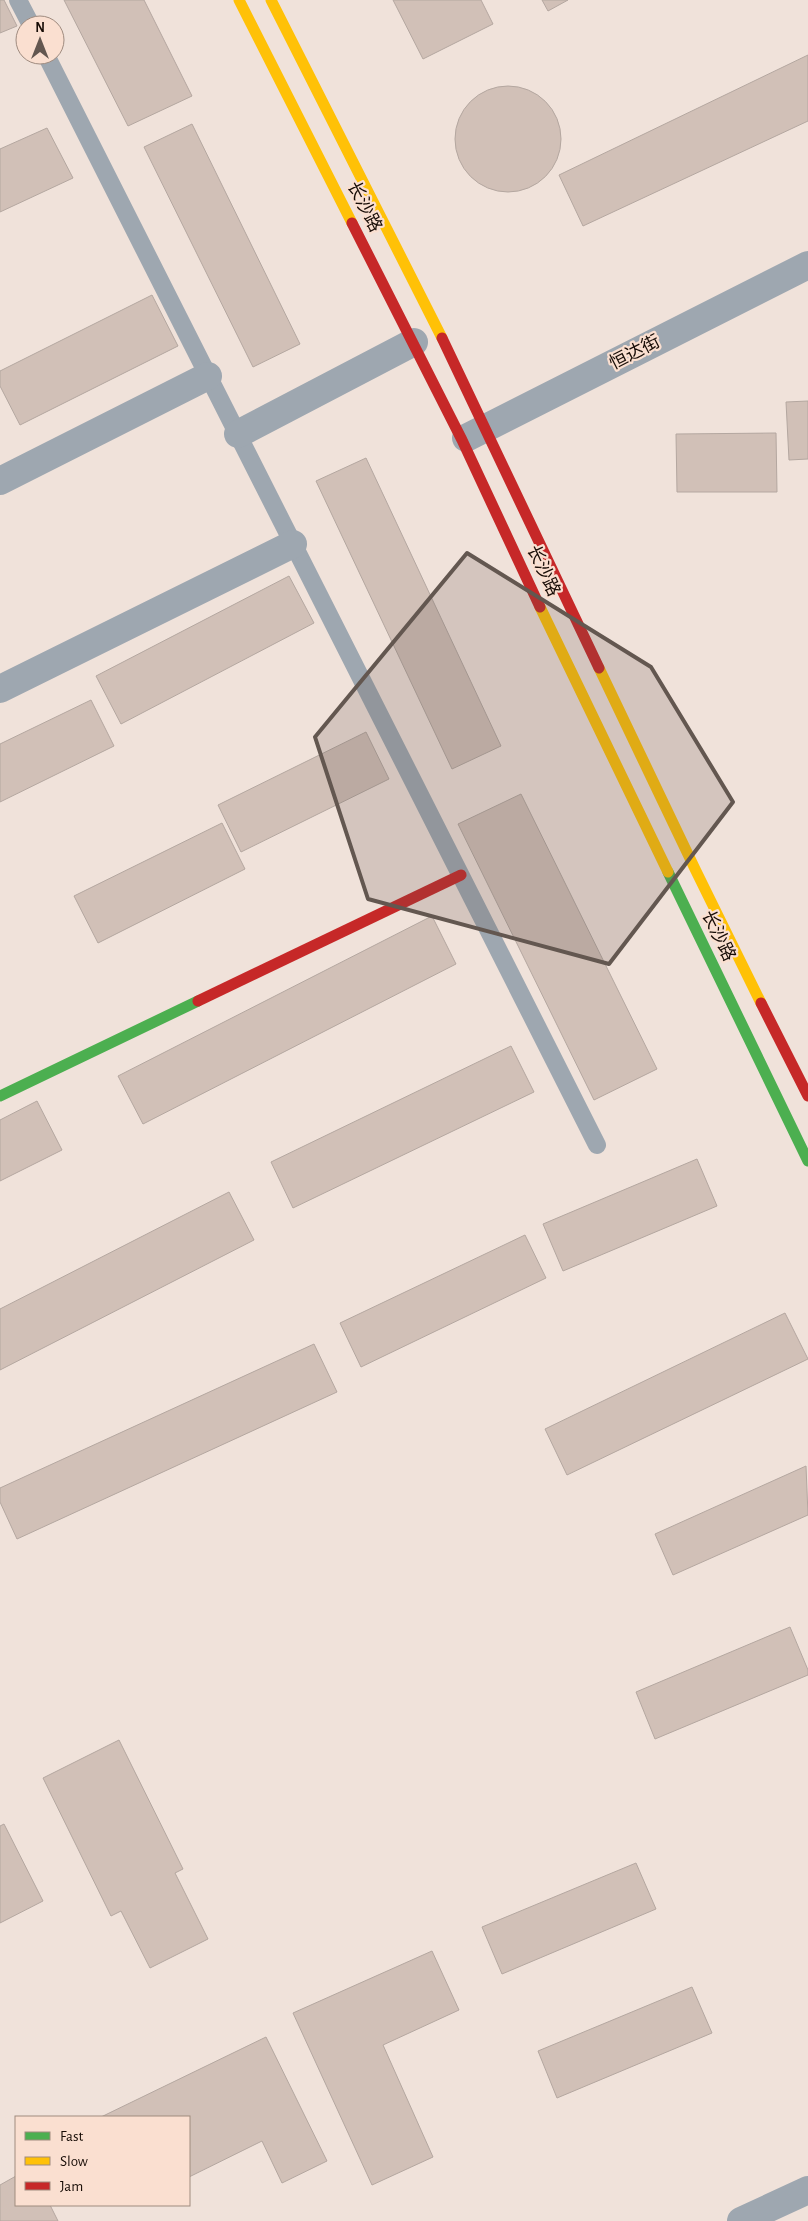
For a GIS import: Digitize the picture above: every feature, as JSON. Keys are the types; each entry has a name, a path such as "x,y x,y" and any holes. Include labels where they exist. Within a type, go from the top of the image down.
{"street":[{"name":"长沙路","path":"239,0 414,342 474,434 578,688 808,1161"},
{"name":"长沙路","path":"271,0 474,434 808,1096"},
{"name":"恒达街","path":"474,434 808,265"},
{"path":"238,434 414,342"},
{"path":"0,481 208,376"},
{"path":"0,689 294,544"},
{"path":"0,1096 461,875"},
{"path":"741,2221 808,2190"}],"lane":[{"path":"18,0 26,15"},
{"path":"51,65 597,1145"}],"highlighted area":[{"path":"467,553 651,667 733,802 609,964 368,899 315,737"}],"building":[{"path":"0,0 4,0 15,22 15,27 0,33"},
{"path":"64,0 144,0 192,96 128,126"},
{"path":"393,0 481,0 493,24 423,59"},
{"path":"542,0 568,0 548,11"},
{"path":"808,55 808,121 583,226 559,175"},
{"path":"508,86 528,90 545,102 557,119 561,139 557,159 545,176 528,188 508,192 488,188 471,176 459,159 455,139 459,119 471,102 488,90"},
{"path":"192,124 300,344 253,367 144,147"},
{"path":"47,128 73,178 0,212 0,149"},
{"path":"152,295 178,346 20,425 0,386 0,371"},
{"path":"808,401 808,459 789,460 786,402"},
{"path":"776,433 777,492 677,492 676,434"},
{"path":"366,458 501,746 452,769 316,481"},
{"path":"289,576 314,623 121,724 96,676"},
{"path":"91,700 114,746 0,802 0,744"},
{"path":"366,732 389,779 241,852 218,805"},
{"path":"521,794 657,1069 594,1100 458,824"},
{"path":"222,823 245,869 98,943 74,896"},
{"path":"432,916 456,964 143,1124 118,1076"},
{"path":"511,1046 534,1092 293,1208 271,1162"},
{"path":"37,1101 62,1150 0,1181 0,1120"},
{"path":"697,1159 717,1206 563,1271 543,1224"},
{"path":"229,1192 254,1240 0,1370 0,1309"},
{"path":"525,1235 546,1278 361,1367 340,1323"},
{"path":"785,1313 808,1359 567,1475 545,1429"},
{"path":"314,1344 337,1392 17,1539 0,1502 0,1488"},
{"path":"806,1466 808,1515 673,1575 655,1534"},
{"path":"790,1627 808,1670 808,1675 655,1739 636,1692"},
{"path":"119,1740 183,1869 175,1873 208,1939 150,1968 121,1911 111,1916 43,1778"},
{"path":"4,1824 43,1901 0,1923 0,1826"},
{"path":"636,1863 656,1909 502,1974 482,1927"},
{"path":"432,1951 459,2010 383,2045 433,2157 372,2185 293,2013"},
{"path":"692,1987 712,2033 557,2098 538,2051"},
{"path":"266,2037 327,2161 282,2183 262,2141 190,2177 190,2116 103,2116"},
{"path":"15,2177 15,2206 50,2206 58,2221 0,2221 0,2185"}],"traffic: fast":[{"path":"668,872 808,1161"},
{"path":"0,1096 198,1001"}],"traffic: slow":[{"path":"239,0 352,223"},
{"path":"271,0 442,338"},
{"path":"540,607 668,872"},
{"path":"599,668 761,1003"}],"traffic: jam":[{"path":"352,223 462,440 540,607"},
{"path":"442,338 599,668"},
{"path":"198,1001 461,875"},
{"path":"761,1003 808,1096"}]}
